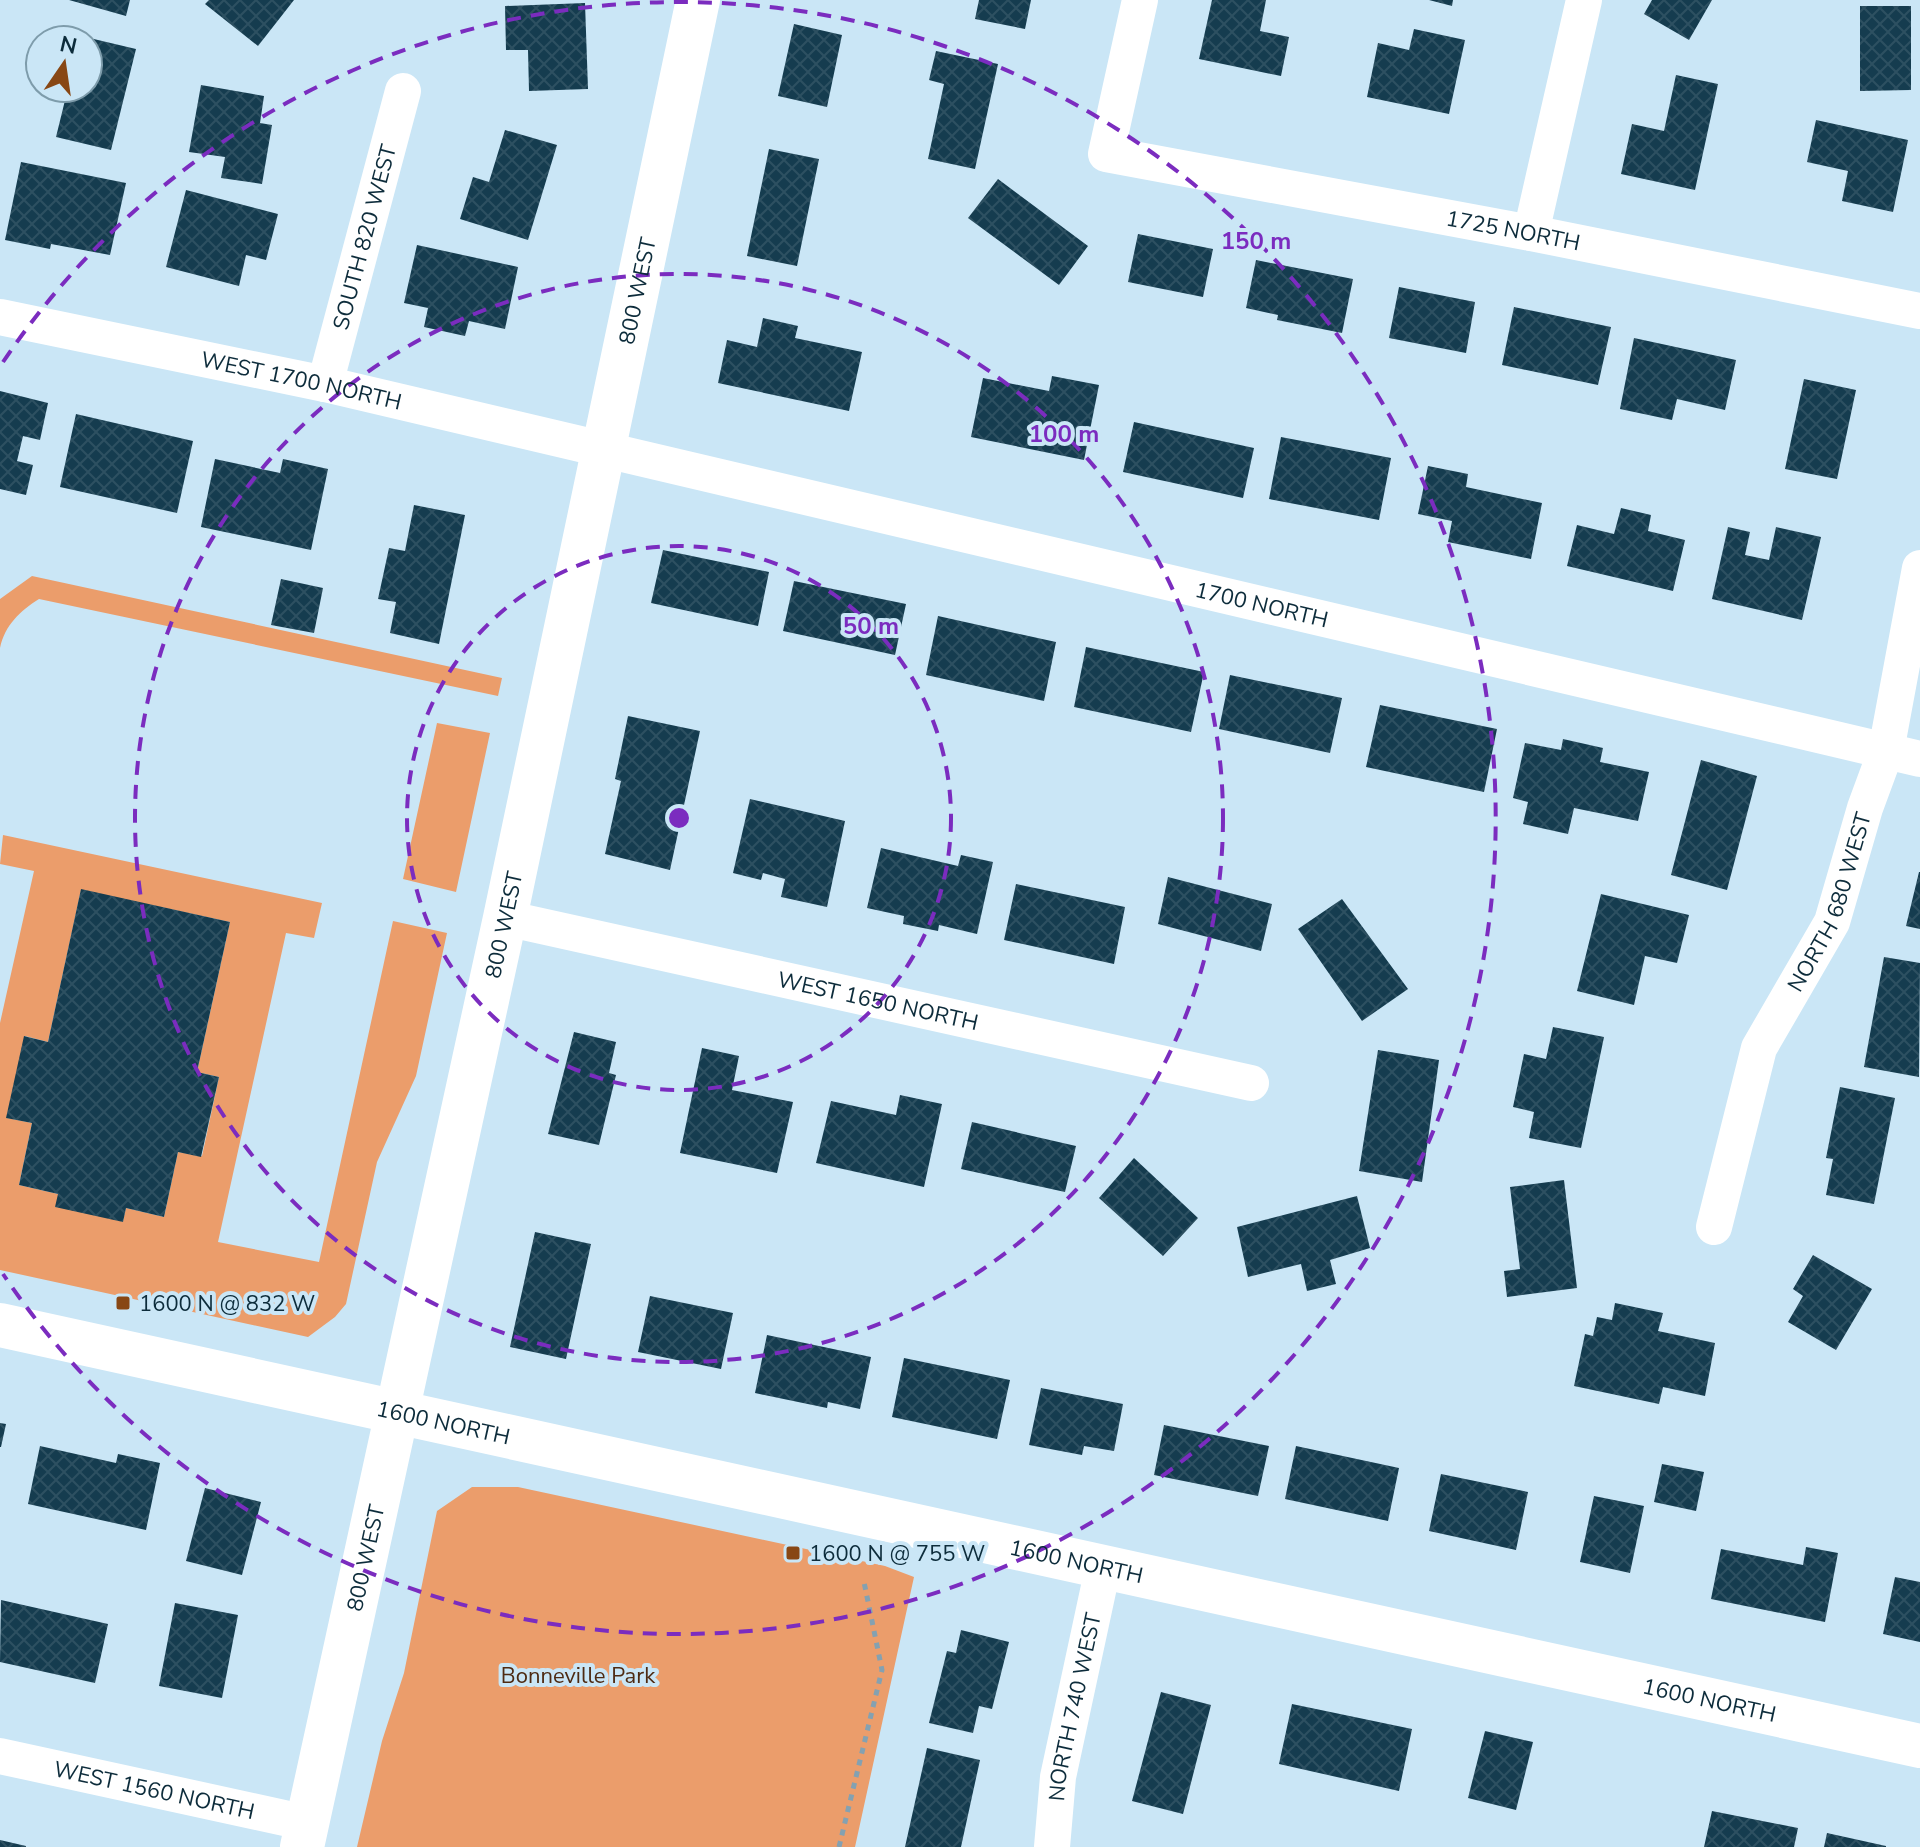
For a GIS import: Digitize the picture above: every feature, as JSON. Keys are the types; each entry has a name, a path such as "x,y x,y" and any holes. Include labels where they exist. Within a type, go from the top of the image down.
{"main road":[{"name":"800 WEST","path":"304,1835 505,918 698,0"},
{"name":"1600 NORTH","path":"0,1325 1920,1746"}],"street":[{"name":"1725 NORTH","path":"1140,0 1106,154 1531,233 1920,311"},
{"path":"1531,233 1584,0"},
{"name":"SOUTH 820 WEST","path":"325,384 403,91"},
{"name":"WEST 1700 NORTH","path":"0,317 325,384 603,451"},
{"name":"1700 NORTH","path":"603,451 1903,755"},
{"name":"NORTH 680 WEST","path":"1714,1227 1759,1048 1832,922 1865,808 1903,755 1920,568"},
{"name":"WEST 1650 NORTH","path":"505,918 1251,1083"},
{"name":"NORTH 740 WEST","path":"1052,1847 1058,1777 1103,1568"},
{"name":"WEST 1560 NORTH","path":"0,1756 304,1835"}],"path":[{"path":"839,1847 882,1670 864,1582"}],"green space":[{"path":"32,576 502,678 498,696 39,599 14,619 0,648 0,599"},
{"path":"437,723 490,733 456,892 403,879"},
{"path":"3,835 322,903 314,938 286,933 218,1242 319,1262 393,921 447,933 416,1076 377,1162 346,1304 335,1317 308,1337 0,1270 0,1023 34,871 0,864","holes":["81,890 230,922 197,1072 219,1077 202,1156 178,1152 164,1217 126,1208 123,1221 58,1194 19,1185 32,1123 7,1118 25,1036 48,1042"]},
{"name":"Bonneville Park","path":"472,1487 518,1487 885,1566 914,1577 855,1847 357,1847 382,1741 404,1673 437,1511"}],"building":[{"path":"69,0 130,0 126,16"},
{"path":"209,0 294,0 258,46 205,4"},
{"path":"979,0 1031,0 1025,29 975,19"},
{"path":"1212,0 1266,0 1260,31 1289,37 1281,76 1199,59"},
{"path":"1429,0 1453,0 1452,6"},
{"path":"1652,0 1712,0 1689,40 1644,14"},
{"path":"585,3 588,89 529,91 528,50 506,50 505,6"},
{"path":"1860,6 1911,6 1911,90 1860,91"},
{"path":"794,24 842,35 827,107 778,96"},
{"path":"1414,29 1465,40 1449,114 1367,97 1378,43 1409,50"},
{"path":"104,41 136,49 111,150 56,137 64,104 104,104"},
{"path":"936,51 998,64 975,169 928,159 944,84 929,80"},
{"path":"1676,75 1718,84 1695,190 1621,174 1632,124 1664,131"},
{"path":"201,85 264,96 260,123 272,125 262,184 221,178 225,157 189,152"},
{"path":"1816,120 1908,140 1893,212 1842,201 1848,171 1807,162"},
{"path":"505,130 557,145 528,240 460,219 473,177 489,182"},
{"path":"769,149 819,159 797,266 747,256"},
{"path":"21,162 126,183 110,255 51,244 50,249 5,240"},
{"path":"998,179 1088,246 1059,285 968,218"},
{"path":"186,190 278,214 266,260 246,255 239,286 166,267"},
{"path":"1138,234 1213,249 1203,297 1128,282"},
{"path":"417,245 518,267 505,329 469,321 465,336 424,327 428,308 404,303"},
{"path":"1256,260 1353,279 1342,333 1277,320 1278,315 1246,308"},
{"path":"1399,287 1475,302 1466,353 1389,338"},
{"path":"1514,307 1611,327 1598,385 1502,365"},
{"path":"763,318 798,326 795,338 862,352 849,411 718,383 727,340 757,347"},
{"path":"1634,338 1736,360 1725,410 1677,399 1672,420 1620,409"},
{"path":"1052,376 1099,385 1084,460 971,437 983,378 1049,391"},
{"path":"1804,379 1856,390 1837,479 1785,469"},
{"path":"0,391 48,403 40,440 23,436 17,461 33,465 26,495 0,489"},
{"path":"76,414 193,441 177,513 60,487"},
{"path":"1134,422 1254,448 1243,498 1123,472"},
{"path":"1281,437 1391,458 1379,520 1269,499"},
{"path":"215,459 280,473 283,459 328,469 311,550 201,527"},
{"path":"1428,466 1468,474 1466,487 1542,503 1531,559 1448,542 1452,521 1418,514"},
{"path":"414,505 465,515 439,644 390,633 396,602 378,599 389,548 405,551"},
{"path":"1621,508 1651,515 1648,531 1685,540 1673,591 1567,566 1577,525 1614,534"},
{"path":"1728,527 1750,532 1745,555 1769,560 1776,527 1821,537 1802,620 1712,599"},
{"path":"663,550 769,572 758,626 651,603"},
{"path":"281,579 323,588 314,633 271,625"},
{"path":"794,581 906,604 895,655 783,631"},
{"path":"938,616 1056,642 1044,701 926,675"},
{"path":"1086,647 1204,672 1191,732 1074,707"},
{"path":"1230,675 1342,698 1330,753 1219,729"},
{"path":"1380,705 1497,729 1484,792 1366,767"},
{"path":"628,716 700,731 670,870 605,854 621,781 615,779"},
{"path":"1563,739 1603,748 1600,762 1649,772 1638,821 1574,808 1568,834 1523,824 1528,802 1513,798 1525,743 1561,750"},
{"path":"1701,760 1757,776 1727,890 1671,875"},
{"path":"750,799 845,821 827,907 781,897 785,879 763,873 761,880 733,873"},
{"path":"881,848 958,866 961,855 993,862 977,934 939,925 938,931 903,924 904,916 867,908"},
{"path":"1920,872 1920,929 1906,926"},
{"path":"1168,877 1272,904 1261,951 1158,924"},
{"path":"1016,884 1125,907 1114,964 1004,940"},
{"path":"81,889 230,922 197,1072 219,1077 201,1157 178,1152 164,1217 126,1208 123,1222 55,1207 58,1194 19,1185 32,1123 6,1118 24,1036 48,1042"},
{"path":"1601,894 1689,915 1677,963 1645,956 1634,1005 1577,991"},
{"path":"1342,899 1408,989 1362,1021 1298,929"},
{"path":"1884,957 1920,963 1919,1077 1864,1067"},
{"path":"1553,1027 1604,1037 1581,1148 1529,1138 1534,1112 1513,1107 1524,1054 1546,1059"},
{"path":"574,1032 616,1042 609,1073 616,1075 599,1145 548,1134"},
{"path":"702,1048 739,1056 732,1090 793,1102 777,1173 680,1153"},
{"path":"1378,1050 1439,1060 1422,1182 1359,1171"},
{"path":"1840,1087 1895,1098 1874,1204 1826,1195 1833,1159 1826,1158"},
{"path":"900,1095 942,1104 924,1187 816,1163 831,1101 896,1115"},
{"path":"972,1122 1076,1146 1065,1192 961,1169"},
{"path":"1134,1158 1198,1218 1163,1256 1099,1198"},
{"path":"1564,1180 1577,1288 1507,1297 1504,1271 1520,1269 1510,1187"},
{"path":"1357,1196 1370,1248 1330,1260 1336,1284 1307,1291 1301,1264 1248,1277 1237,1227"},
{"path":"535,1232 591,1244 566,1359 510,1347"},
{"path":"1813,1255 1872,1289 1836,1350 1788,1322 1803,1296 1793,1289"},
{"path":"650,1296 733,1313 721,1369 638,1352"},
{"path":"1615,1303 1663,1313 1658,1331 1715,1343 1705,1396 1663,1387 1659,1404 1574,1386 1585,1334 1593,1336 1597,1317 1612,1320"},
{"path":"767,1335 871,1357 860,1409 828,1402 827,1408 755,1393"},
{"path":"904,1358 1010,1380 997,1439 892,1417"},
{"path":"1041,1388 1123,1404 1114,1451 1084,1446 1082,1455 1029,1445"},
{"path":"0,1423 6,1424 1,1447 0,1447"},
{"path":"1164,1425 1269,1446 1258,1496 1154,1475"},
{"path":"40,1446 116,1463 118,1454 160,1463 146,1530 28,1504"},
{"path":"1296,1446 1399,1468 1388,1521 1285,1499"},
{"path":"1662,1464 1704,1472 1696,1511 1654,1502"},
{"path":"1441,1474 1528,1492 1516,1550 1429,1531"},
{"path":"205,1488 261,1502 242,1575 186,1561"},
{"path":"1594,1496 1644,1506 1630,1573 1580,1562"},
{"path":"1806,1547 1838,1553 1825,1622 1711,1599 1721,1549 1803,1565"},
{"path":"1895,1577 1920,1582 1920,1642 1883,1634"},
{"path":"1,1600 108,1624 95,1683 0,1662"},
{"path":"175,1603 238,1615 222,1698 159,1686"},
{"path":"961,1630 1009,1642 992,1709 979,1706 973,1733 929,1723 947,1651 956,1653"},
{"path":"1161,1692 1211,1705 1183,1814 1132,1801"},
{"path":"1292,1704 1412,1729 1399,1791 1279,1764"},
{"path":"1485,1731 1533,1742 1516,1810 1468,1798"},
{"path":"927,1748 980,1760 961,1847 905,1847"},
{"path":"1712,1811 1798,1828 1794,1847 1704,1847"},
{"path":"1827,1833 1886,1846 1886,1847 1824,1847"},
{"path":"0,1840 26,1846 26,1847 0,1847"}],"place":[{"name":"1600 N @ 832 W","path":"123,1303"},
{"name":"1600 N @ 755 W","path":"793,1553"}]}
